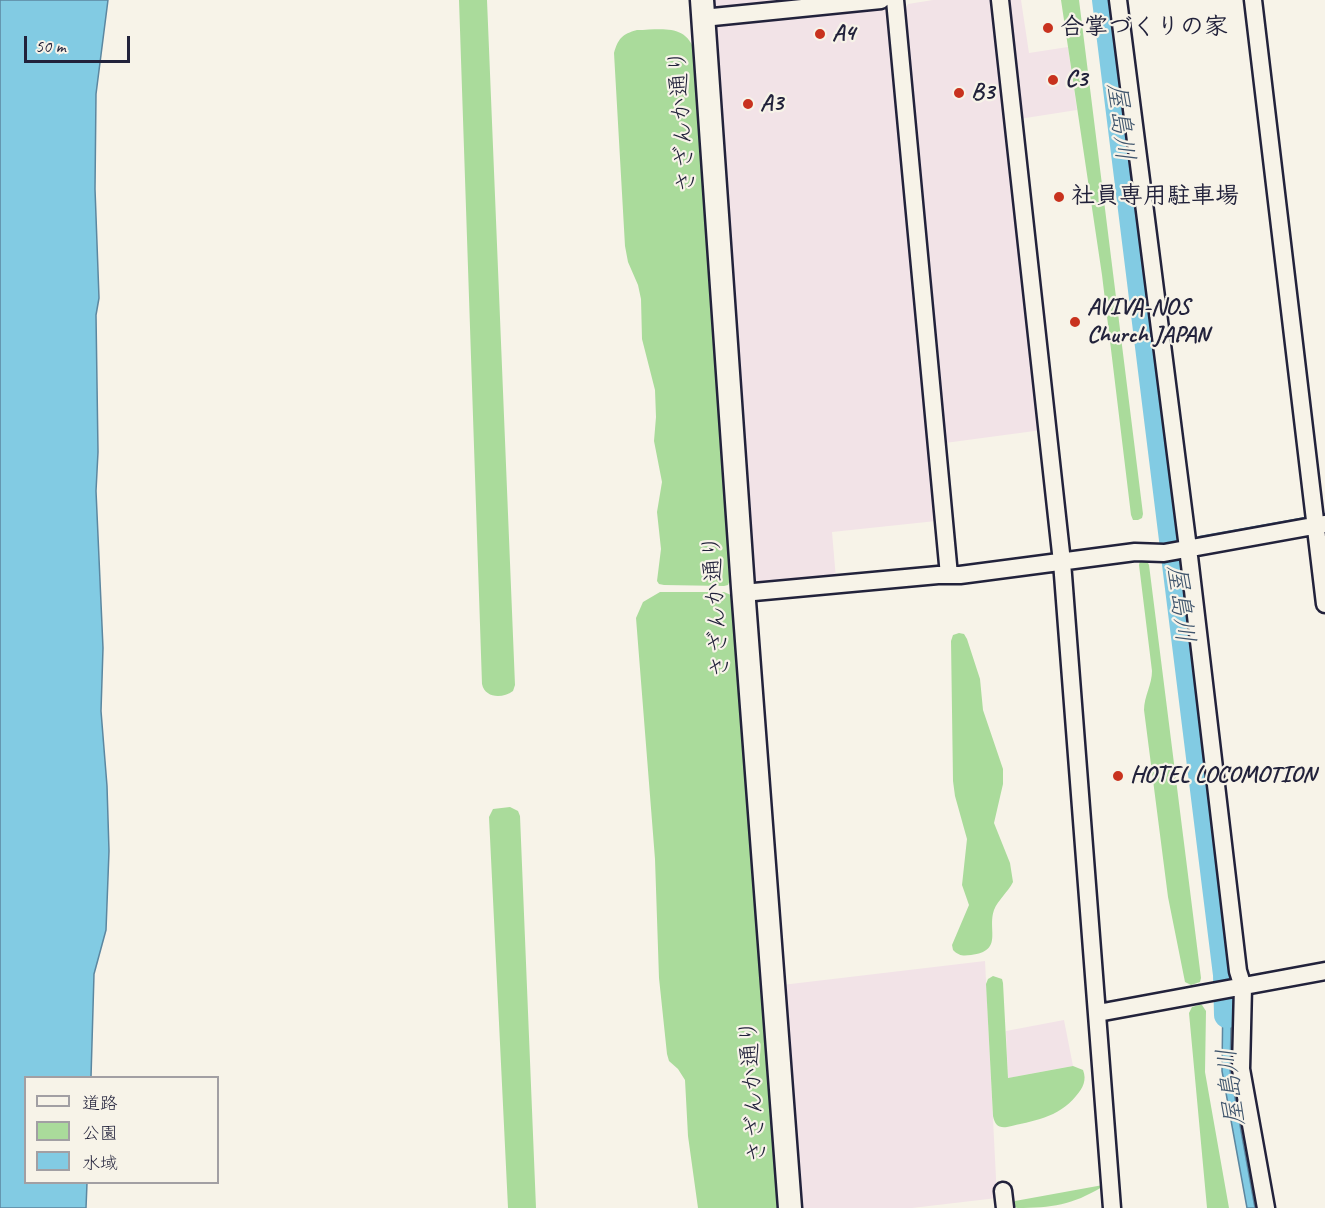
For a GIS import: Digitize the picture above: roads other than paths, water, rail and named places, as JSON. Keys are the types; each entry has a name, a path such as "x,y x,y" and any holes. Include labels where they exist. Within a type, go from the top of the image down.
{"street":[{"path":"703,9 881,0"},
{"path":"895,0 949,575"},
{"path":"1000,0 1062,562 1112,1208"},
{"path":"1118,0 1240,987 1241,1069 1266,1208"},
{"path":"1253,0 1320,525 1325,604"},
{"name":"さざんか通り","path":"703,9 743,592 790,1208"},
{"path":"743,592 949,575 1135,552 1164,553 1320,525"},
{"path":"1098,1013 1325,971"},
{"path":"1003,1191 1005,1208"}],"water":[{"path":"0,0 108,0 96,94 95,189 99,298 96,315 98,452 96,491 103,648 101,711 109,851 106,930 94,974 91,1076 24,1076 24,1184 87,1184 86,1208 0,1208"},
{"path":"1232,989 1230,1070 1255,1208 1247,1208 1222,1071 1223,990"}],"waterway":[{"name":"屋島川","path":"1105,0 1226,975 1227,1015"},
{"path":"1200,538 1306,519"},
{"path":"1172,543 1182,541"}],"place":[{"name":"合掌づくりの家","path":"1048,28"},
{"name":"A4","path":"820,34"},
{"name":"C3","path":"1053,80"},
{"name":"B3","path":"959,93"},
{"name":"A3","path":"748,104"},
{"name":"社員専用駐車場","path":"1059,197"},
{"name":"AVIVA-NOS Church JAPAN","path":"1075,322"},
{"name":"HOTEL LOCOMOTION","path":"1118,776"}]}
